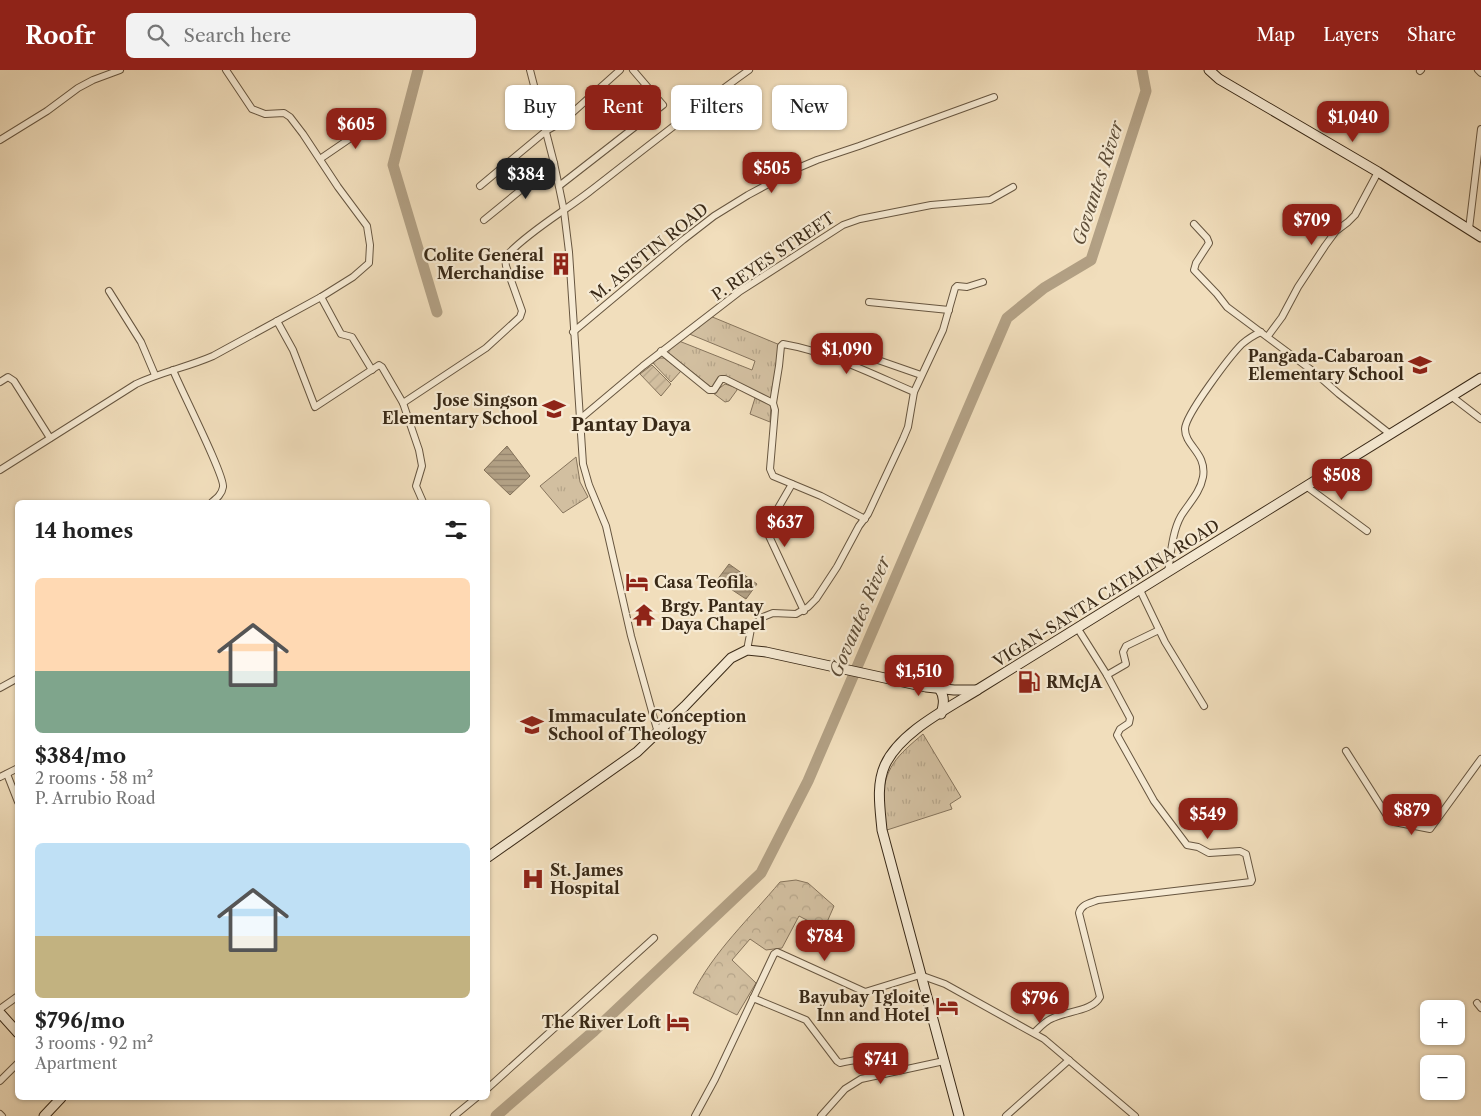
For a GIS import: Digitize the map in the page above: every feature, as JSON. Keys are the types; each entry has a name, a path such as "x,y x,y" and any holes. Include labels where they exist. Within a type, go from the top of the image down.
{"main road":[{"path":"1209,70 1219,78 1378,172 1481,237"},
{"name":"VIGAN-SANTA CATALINA ROAD","path":"959,1116 882,830 879,801 885,765 894,752 912,732 976,690 1078,629 1481,378"},
{"path":"490,856 616,768 658,733 731,658 747,650 766,652 939,688 976,690"},
{"path":"939,688 944,701 940,714"},
{"path":"0,1013 15,1030"},
{"path":"44,1116 59,1100"}],"street":[{"path":"0,140 47,111 78,88 120,70"},
{"path":"0,470 136,384 155,375 213,356 321,297 367,266 371,260 370,236 367,226 287,114 281,112 260,113 252,109 226,70"},
{"path":"530,70 554,162 564,211 569,252 583,464 585,474 606,526 631,636 658,733"},
{"path":"480,186 546,131 562,122 620,70"},
{"path":"559,186 663,105 633,70"},
{"path":"403,403 486,348 520,317 522,310 506,266 507,256 540,227 564,211 697,106 749,70"},
{"path":"1478,70 1481,73"},
{"name":"M. ASISTIN ROAD","path":"573,332 683,240 714,216 748,195 817,160 994,97"},
{"path":"320,159 352,139 377,120"},
{"path":"1469,229 1481,128"},
{"path":"484,220 554,162"},
{"path":"1268,336 1282,317 1298,287 1325,246 1336,231 1355,215 1378,172"},
{"name":"P. REYES STREET","path":"580,419 661,351 740,292 848,222 931,205 990,200 1013,187"},
{"path":"1194,224 1207,238 1209,243 1196,263 1194,270 1218,294 1231,311 1268,336 1390,434"},
{"path":"747,650 752,627 763,617 773,613 792,615 804,611 816,600 876,499 903,439 909,422 914,392 943,330 955,287 967,287 983,282"},
{"path":"109,291 141,342 155,375"},
{"path":"321,297 341,334 352,337 372,370"},
{"path":"869,302 949,310"},
{"path":"277,321 292,350 315,406 379,365 382,366 403,403 419,450 422,466 416,486 422,500"},
{"path":"1168,572 1178,523 1197,493 1203,477 1201,458 1186,433 1187,420 1240,346 1261,332"},
{"path":"865,519 821,496 774,477 770,472 775,410 773,404 781,346 785,344 825,355 858,367 914,392"},
{"path":"661,351 709,390 714,390 721,380 725,379 773,404"},
{"path":"859,351 875,359 921,375"},
{"path":"172,370 218,467 224,484 222,492 214,500"},
{"path":"0,382 8,377 14,381 50,438"},
{"path":"1451,396 1481,419"},
{"path":"792,484 770,522 769,536 804,611"},
{"path":"1306,486 1367,531"},
{"path":"1140,590 1159,630 1204,706"},
{"path":"1034,1033 1040,1026 1052,1018 1088,1007 1100,997 1079,913 1080,909 1084,906 1098,900 1251,882 1252,880 1246,854 1240,851 1209,853 1198,847 1186,845 1154,801 1117,734 1120,729 1129,723 1130,718 1078,629"},
{"path":"1106,675 1126,664 1123,652 1126,646 1159,630"},
{"path":"0,688 15,680"},
{"path":"1346,751 1386,814 1394,822 1430,829 1481,759"},
{"path":"0,777 15,770"},
{"path":"7,774 15,794"},
{"path":"490,1086 654,938"},
{"path":"695,1116 715,1079 774,954 777,952 865,992 920,975 945,984 1034,1033 1069,1060 1134,1116"},
{"path":"0,1009 15,998"},
{"path":"754,998 806,1020 837,1061 861,1059 867,1063 876,1075"},
{"path":"1006,1116 1069,1060"},
{"path":"821,1116 850,1084 876,1075 944,1061"},
{"path":"0,1081 15,1066"},
{"path":"454,1116 474,1100"}],"green space":[{"path":"710,316 780,345 771,399 721,376 711,387 666,351 679,341 752,370 755,361 687,333"},
{"path":"664,358 681,371 671,382 652,362"},
{"path":"652,365 671,384 661,396 640,374"},
{"path":"725,384 737,388 737,390 729,401 725,402 713,393"},
{"path":"755,398 759,398 771,405 770,422 750,414"},
{"path":"576,457 580,482 588,497 563,513 540,486"},
{"path":"923,734 961,797 950,804 952,809 887,830 884,820 883,803 889,771 899,756"},
{"path":"796,880 808,883 834,906 824,929 799,916 782,948 766,950 750,939 732,960 756,983 737,1015 693,993 711,963 780,882"}],"shaded area":[{"path":"507,446 530,476 510,495 484,470"},
{"path":"729,564 757,584 746,599 717,580"}],"waterway":[{"path":"418,70 393,165 437,312"},
{"name":"Govantes River","path":"496,1116 594,1031 761,873 808,781 1007,318 1044,288 1091,260 1146,91 1142,70"}],"place":[{"name":"Colite General Merchandise","path":"561,264"},
{"name":"Pangada-Cabaroan Elementary School","path":"1420,365"},
{"name":"Jose Singson Elementary School","path":"554,409"},
{"name":"Casa Teofila","path":"637,582"},
{"name":"Brgy. Pantay Daya Chapel","path":"644,615"},
{"name":"RMcJA","path":"1029,682"},
{"name":"Immaculate Conception School of Theology","path":"532,725"},
{"name":"St. James Hospital","path":"533,879"},
{"name":"Bayubay Tgloite Inn and Hotel","path":"947,1006"},
{"name":"The River Loft","path":"678,1022"}],"district":[{"name":"Pantay Daya","path":"631,424"}]}
